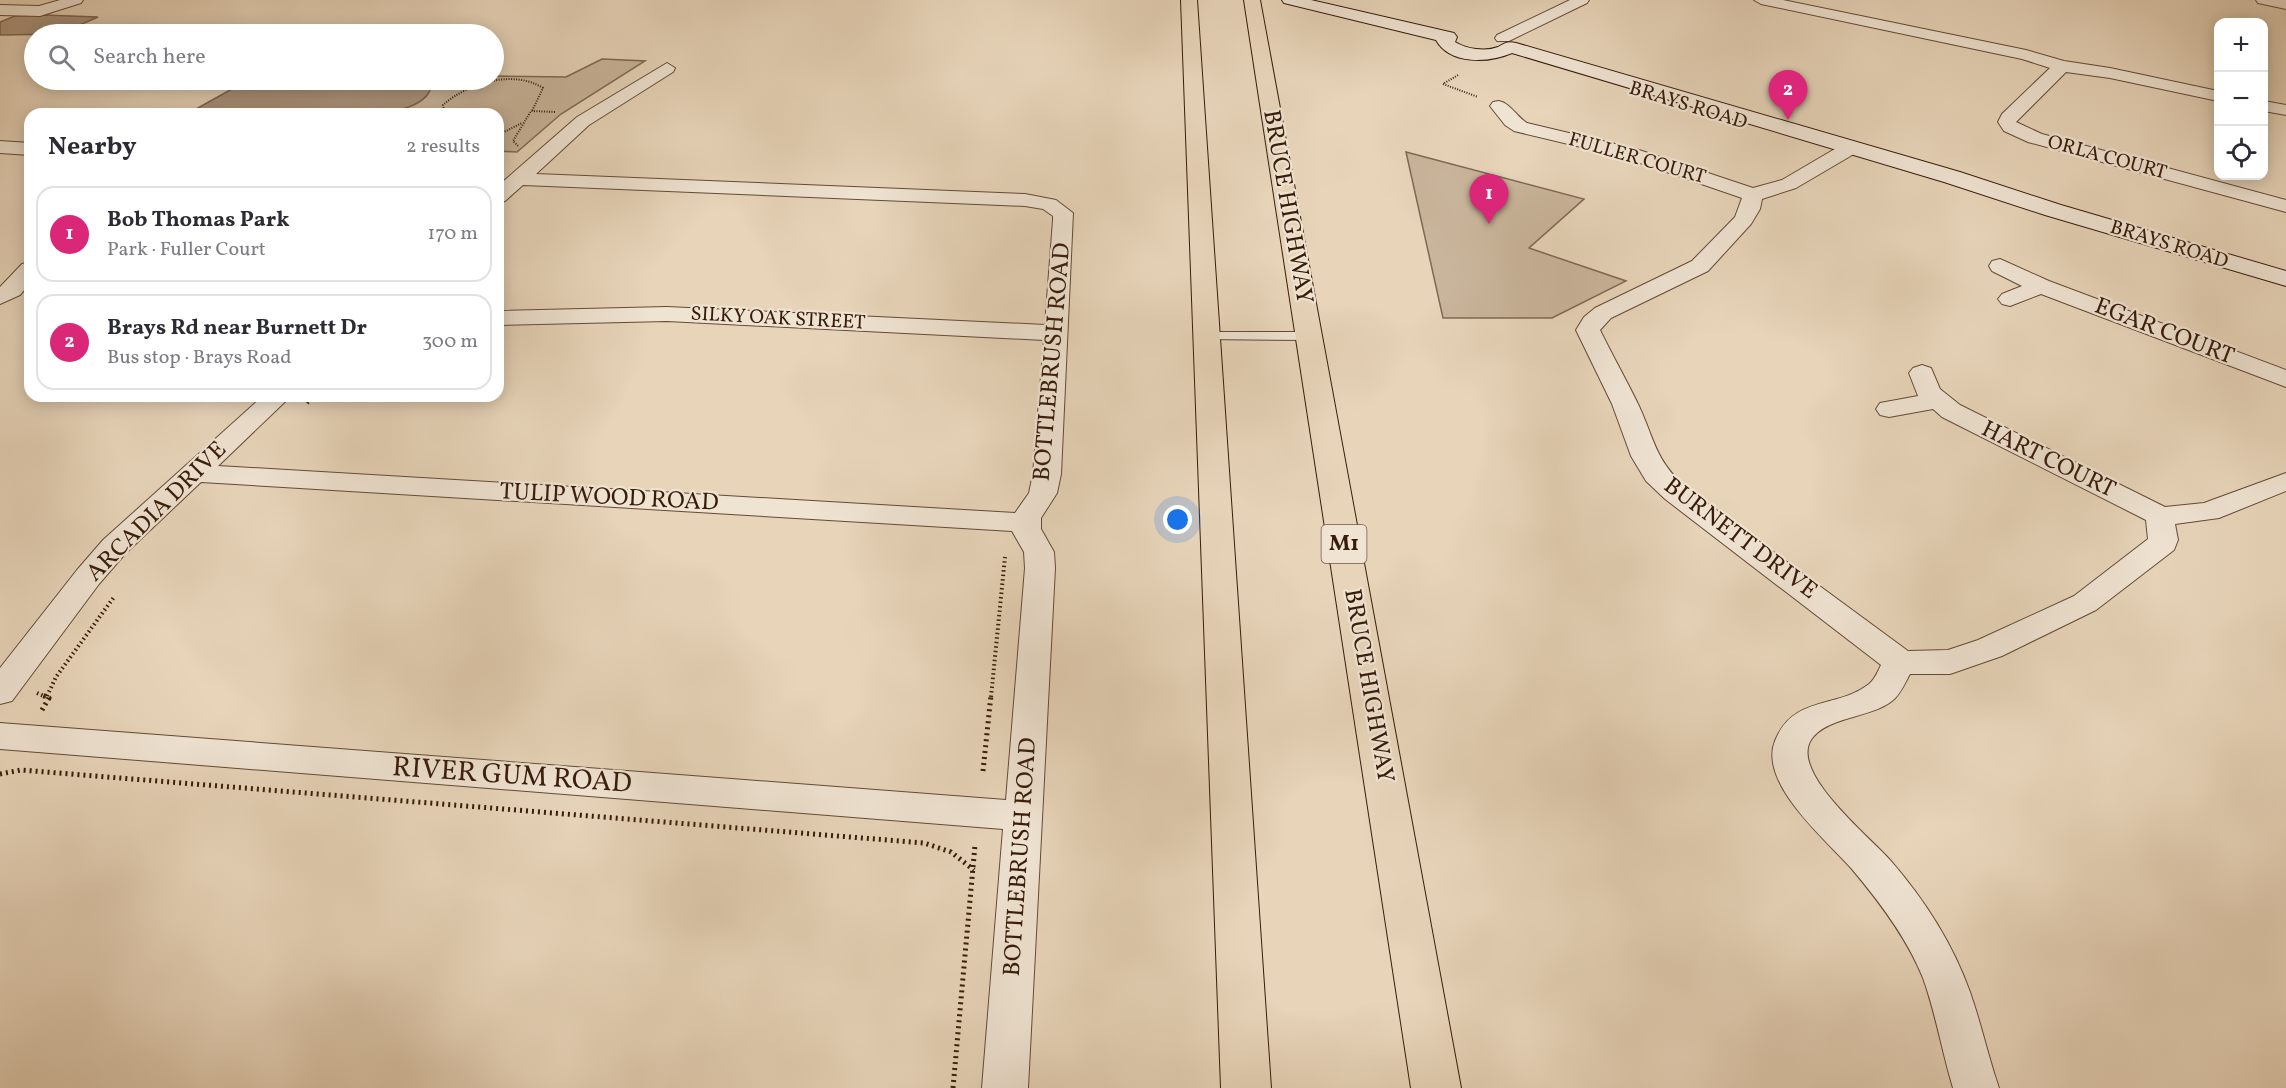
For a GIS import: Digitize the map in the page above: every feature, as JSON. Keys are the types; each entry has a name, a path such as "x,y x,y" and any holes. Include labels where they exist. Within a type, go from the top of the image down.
{"highway":[{"path":"1189,0 1246,1088"},
{"name":"BRUCE HIGHWAY","path":"1252,0 1436,1088"}],"main road":[{"path":"1290,0 1455,35 1445,44 1455,50 1475,54 1503,46"},
{"path":"1484,33 1503,46"},
{"name":"BRAYS ROAD","path":"1503,46 2012,201 2053,210 2286,279"}],"street":[{"path":"0,10 40,11 76,0"},
{"path":"1503,46 1582,0"},
{"path":"1761,0 2026,55 2062,66 2110,73 2214,95"},
{"path":"2263,0 2286,4"},
{"name":"ORLA COURT","path":"2062,66 2008,118 2007,122 2011,128 2035,138 2286,206"},
{"path":"507,188 583,121 667,68"},
{"name":"FULLER COURT","path":"1499,106 1511,121 1521,127 1629,153 1753,195"},
{"path":"2268,107 2286,111"},
{"path":"1496,136 1521,127"},
{"path":"0,147 24,148"},
{"path":"1753,195 1789,184 1847,150"},
{"name":"BOTTLEBRUSH ROAD","path":"507,188 1025,200 1049,204 1063,213 1058,333 1047,474 1042,493 1029,512 1026,523 1026,529 1039,552 1040,568 1005,1088"},
{"name":"BURNETT DRIVE","path":"1753,195 1750,209 1744,220 1700,266 1603,313 1592,321 1588,330 1625,404 1645,456 1656,475 1675,493 1839,614 1901,663"},
{"name":"EGAR COURT","path":"2000,266 2041,286 2286,379"},
{"path":"13,295 24,278"},
{"path":"2010,299 2041,286"},
{"name":"SILKY OAK STREET","path":"504,318 667,314 1058,333"},
{"name":"HART COURT","path":"1922,373 1928,392 1937,401 1967,420 2161,516"},
{"path":"1889,409 1937,401"},
{"name":"ARCADIA DRIVE","path":"0,692 100,562 271,402"},
{"name":"TULIP WOOD ROAD","path":"193,473 1026,523"},
{"path":"1976,1088 1944,977 1920,932 1886,884 1807,794 1796,774 1790,756 1792,742 1799,729 1814,719 1855,705 1880,693 1901,663 1931,663 1962,659 2085,603 2163,543 2164,537 2159,521 2161,516 2209,512 2286,481"},
{"name":"RIVER GUM ROAD","path":"0,736 1024,816"}],"lane":[{"path":"1206,336 1309,336"}],"path":[{"path":"504,81 532,82 543,88 531,111"},
{"path":"443,108 454,95 466,90"},
{"path":"504,132 522,123"},
{"path":"983,771 1006,545"},
{"path":"39,713 49,701 47,696 56,677 116,594"},
{"path":"30,692 47,696"},
{"path":"0,774 21,770 924,843 956,852 974,870"},
{"path":"953,1088 975,845"}],"shaded area":[{"path":"15,16 98,17 82,24 24,24 24,35 0,35 0,22"},
{"path":"602,59 645,61 561,114 517,152 504,151 504,108 402,108 416,103 423,90 504,90 504,76 566,77"},
{"path":"230,90 430,90 419,102 406,108 198,108"},
{"path":"1406,152 1584,199 1529,248 1626,281 1552,318 1443,318"}],"place":[{"name":"Brays Rd near Burnett Dr","path":"1788,120"},
{"name":"Bob Thomas Park","path":"1489,224"}]}
